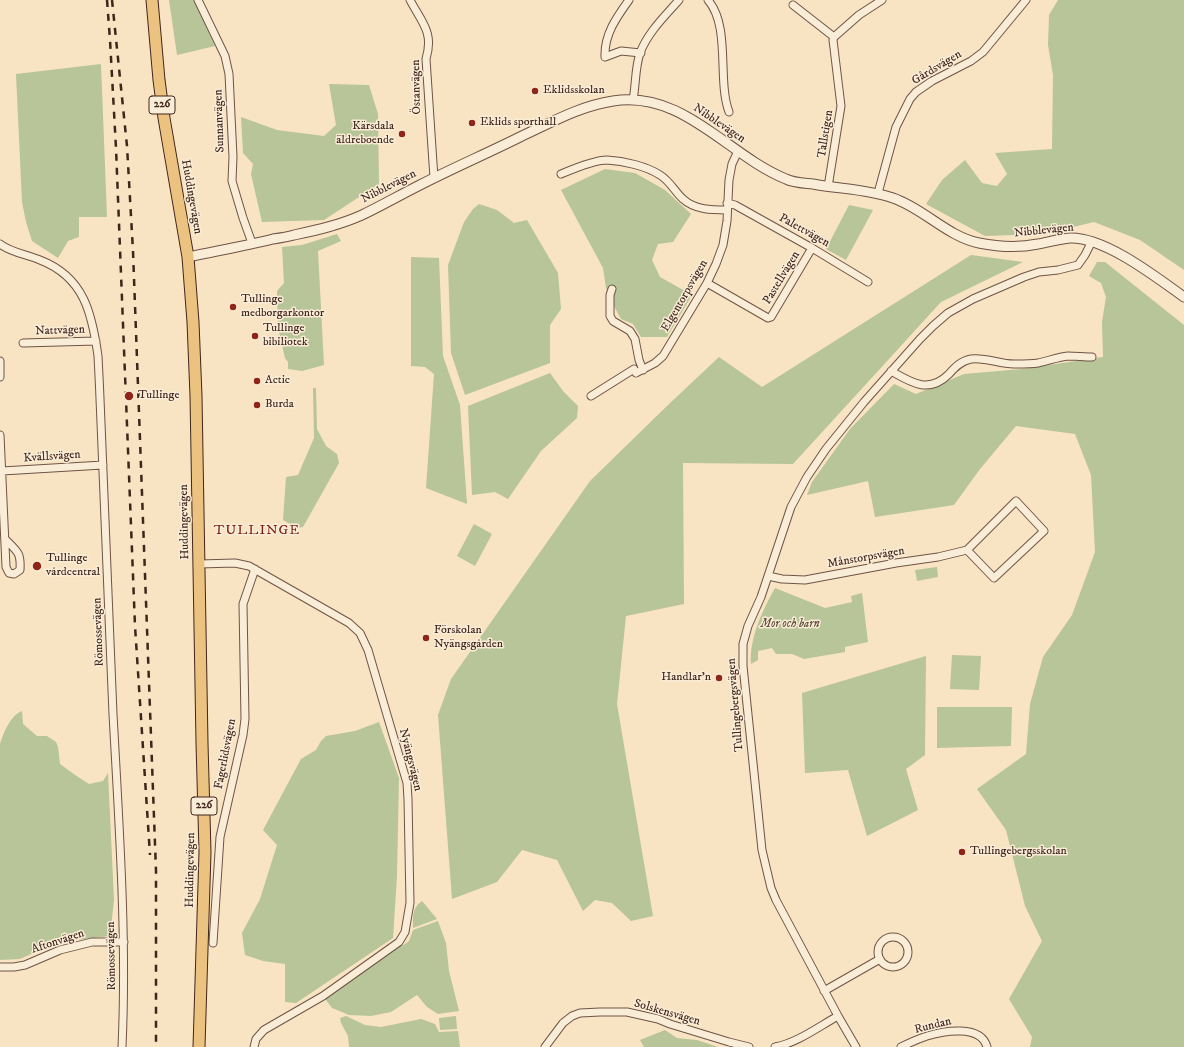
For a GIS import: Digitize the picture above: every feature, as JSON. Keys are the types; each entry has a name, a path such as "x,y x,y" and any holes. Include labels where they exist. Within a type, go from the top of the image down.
{"main road":[{"name":"Huddingevägen","path":"152,0 164,118 188,257 196,381 205,852 199,1047"}],"street":[{"name":"Sunnanvägen","path":"198,0 225,56 229,74 233,157 232,181 252,243"},
{"name":"Östanvägen","path":"410,0 425,25 429,36 426,60 434,178"},
{"path":"629,0 618,16 606,39 604,57 621,51 640,53"},
{"path":"633,100 640,53 658,23 679,0"},
{"path":"708,0 715,12 720,30 723,50 724,97 729,112"},
{"path":"793,5 834,37 858,15 882,0"},
{"name":"Gårdsvägen","path":"878,193 896,127 910,99 916,92 932,81 971,61 983,52 1026,0"},
{"name":"Tallstigen","path":"828,187 841,106 833,40 834,37"},
{"name":"Nibblevägen","path":"188,257 291,236 340,224 368,212 434,178 577,110 616,100 633,100 651,102 689,116 738,151 788,180 828,187 878,193 910,205 961,237 978,243 1015,247 1066,239 1080,238 1092,241 1113,250 1184,297"},
{"name":"Elgentorpsvägen","path":"591,396 634,369 636,373 643,370 662,356 707,284 723,245 727,221 729,180 732,164 738,151"},
{"name":"Palettvägen","path":"561,174 599,161 607,160 640,166 660,175 670,183 683,199 692,206 708,209 735,205 812,248 868,282"},
{"name":"Tullingebergsvägen","path":"856,1047 824,992 771,888 762,850 743,666 743,644 748,626 768,576 791,507 807,477 826,449 891,371 929,330 948,313 973,299 1024,277 1039,272 1058,270 1078,265 1092,241"},
{"name":"Römossevägen","path":"0,244 10,250 54,266 73,281 85,301 90,313 96,341 98,356 124,942 122,1047"},
{"name":"Pastellvägen","path":"707,284 768,318 771,317 812,248"},
{"path":"612,289 610,295 610,316 613,321 630,331 635,339 639,360 643,370"},
{"name":"Nattvägen","path":"23,343 96,341"},
{"path":"891,371 914,383 932,385 942,380 958,364 971,359 986,359 1016,365 1038,363 1067,356 1092,357"},
{"path":"0,361 0,377"},
{"path":"0,435 2,501 6,540"},
{"name":"Kvällsvägen","path":"2,471 103,465"},
{"name":"Månstorpsvägen","path":"768,576 782,579 805,580 896,563 938,558 967,550 1016,501 1044,531 994,578 967,550"},
{"name":"Nyängsvägen","path":"199,564 245,564 349,624 360,633 366,642 407,783 410,903 405,932 398,942 323,996 264,1030 256,1039 254,1047"},
{"name":"Fagerlidsvägen","path":"213,943 220,838 243,735 245,719 244,604 255,570"},
{"path":"888,937 901,939 907,946 907,958 897,967 887,966 880,959 878,955 879,946 881,942 888,937"},
{"name":"Aftonvägen","path":"0,967 25,965 60,950 92,942 124,942"},
{"path":"824,992 880,959"},
{"name":"Solskensvägen","path":"545,1047 563,1023 572,1016 580,1013 627,1012 658,1019 749,1047"},
{"path":"774,1047 792,1041 838,1016"},
{"name":"Rundan","path":"901,1047 926,1037 962,1030 979,1035 987,1047"}],"green space":[{"path":"169,0 194,0 215,46 177,55"},
{"path":"1058,0 1184,0 1184,270 1140,240 1094,222 1044,234 985,236 926,204 942,180 965,160 982,183 997,186 1007,174 995,153 1052,149 1053,75 1048,45 1049,15"},
{"path":"101,64 107,217 79,217 79,237 68,241 58,258 32,241 26,222 22,202 16,74"},
{"path":"329,84 369,85 378,114 379,184 324,220 262,222 251,174 253,164 243,153 241,117 277,130 324,136 336,125"},
{"path":"605,169 635,173 665,190 691,214 673,242 658,244 652,260 660,277 692,295 667,337 641,337 633,324 621,319 606,288 603,268 561,190"},
{"path":"479,204 497,210 514,223 527,220 558,273 561,309 550,325 550,363 465,395 451,353 448,265 464,222 473,209"},
{"path":"849,205 873,210 846,260 826,249"},
{"path":"337,234 341,241 318,251 324,365 302,371 288,369 288,362 285,358 278,328 277,291 284,283 282,247 302,245"},
{"path":"971,255 1023,262 941,302 793,464 683,463 684,604 626,616 617,704 653,916 631,921 612,903 595,900 583,911 557,860 522,850 497,882 452,899 438,715 451,679 590,481 719,357 762,387"},
{"path":"411,257 439,258 443,356 460,405 467,504 426,488 434,374 425,367 411,366"},
{"path":"1097,262 1105,262 1184,325 1184,1047 1030,1047 1032,1037 1009,999 1042,941 1025,906 1006,830 977,789 1026,754 1030,704 1043,657 1072,615 1095,552 1091,475 1075,434 1016,426 980,469 954,505 875,517 868,481 807,495 812,482 850,429 894,384 916,394 964,374 1022,369 1103,357 1102,322 1106,297 1101,283 1089,276"},
{"path":"550,373 563,391 578,406 577,418 541,451 508,499 495,492 472,495 468,406"},
{"path":"313,388 316,388 317,429 326,446 337,454 339,463 303,527 297,528 283,520 286,477 298,475 314,438"},
{"path":"474,524 492,534 475,566 457,556"},
{"path":"937,567 938,577 917,581 915,570"},
{"name":"Mor och barn","path":"775,588 825,608 852,602 851,596 862,593 868,642 845,647 845,652 804,659 792,654 776,654 772,648 758,651 758,660 751,664 752,645 758,624"},
{"path":"952,655 981,656 979,690 950,689"},
{"path":"926,656 925,755 906,769 918,810 867,836 848,770 805,773 802,693"},
{"path":"937,707 1012,707 1011,746 937,748"},
{"path":"22,711 23,724 37,736 47,736 56,742 60,764 75,775 89,784 103,781 108,773 114,900 110,936 58,942 20,959 0,960 0,744 11,720"},
{"path":"379,722 399,778 397,876 393,938 296,1003 285,1002 285,964 263,961 245,955 242,933 260,899 277,845 263,830 301,759 316,750 326,736 355,731"},
{"path":"422,901 437,919 413,928 413,916 416,906"},
{"path":"438,921 446,943 449,971 459,1011 438,1014 427,1007 417,995 391,1012 371,1016 349,1015 332,1008 323,996 399,943 402,946 409,941 413,930"},
{"path":"346,1016 365,1025 381,1027 421,1019 435,1024 439,1032 458,1031 460,1047 349,1047 348,1036 340,1018"},
{"path":"456,1016 457,1029 440,1030 439,1018"},
{"path":"665,1030 677,1038 697,1040 718,1047 644,1047 640,1040"}],"railway":[{"path":"107,0 116,148 135,626 150,855"},
{"path":"112,0 127,146 133,251 156,871 156,1047"}],"place":[{"name":"Eklidsskolan","path":"535,91"},
{"name":"Eklids sporthall","path":"472,123"},
{"name":"Kärsdala äldreboende","path":"402,134"},
{"name":"Tullinge medborgarkontor","path":"233,307"},
{"name":"Tullinge bibiliotek","path":"255,336"},
{"name":"Actic","path":"257,381"},
{"name":"Tullinge","path":"129,396"},
{"name":"Burda","path":"257,405"},
{"name":"Tullinge vårdcentral","path":"37,566"},
{"name":"Förskolan Nyängsgården","path":"426,638"},
{"name":"Handlar'n","path":"719,678"},
{"name":"Tullingebergsskolan","path":"962,852"}],"district":[{"name":"TULLINGE","path":"257,531"}]}
